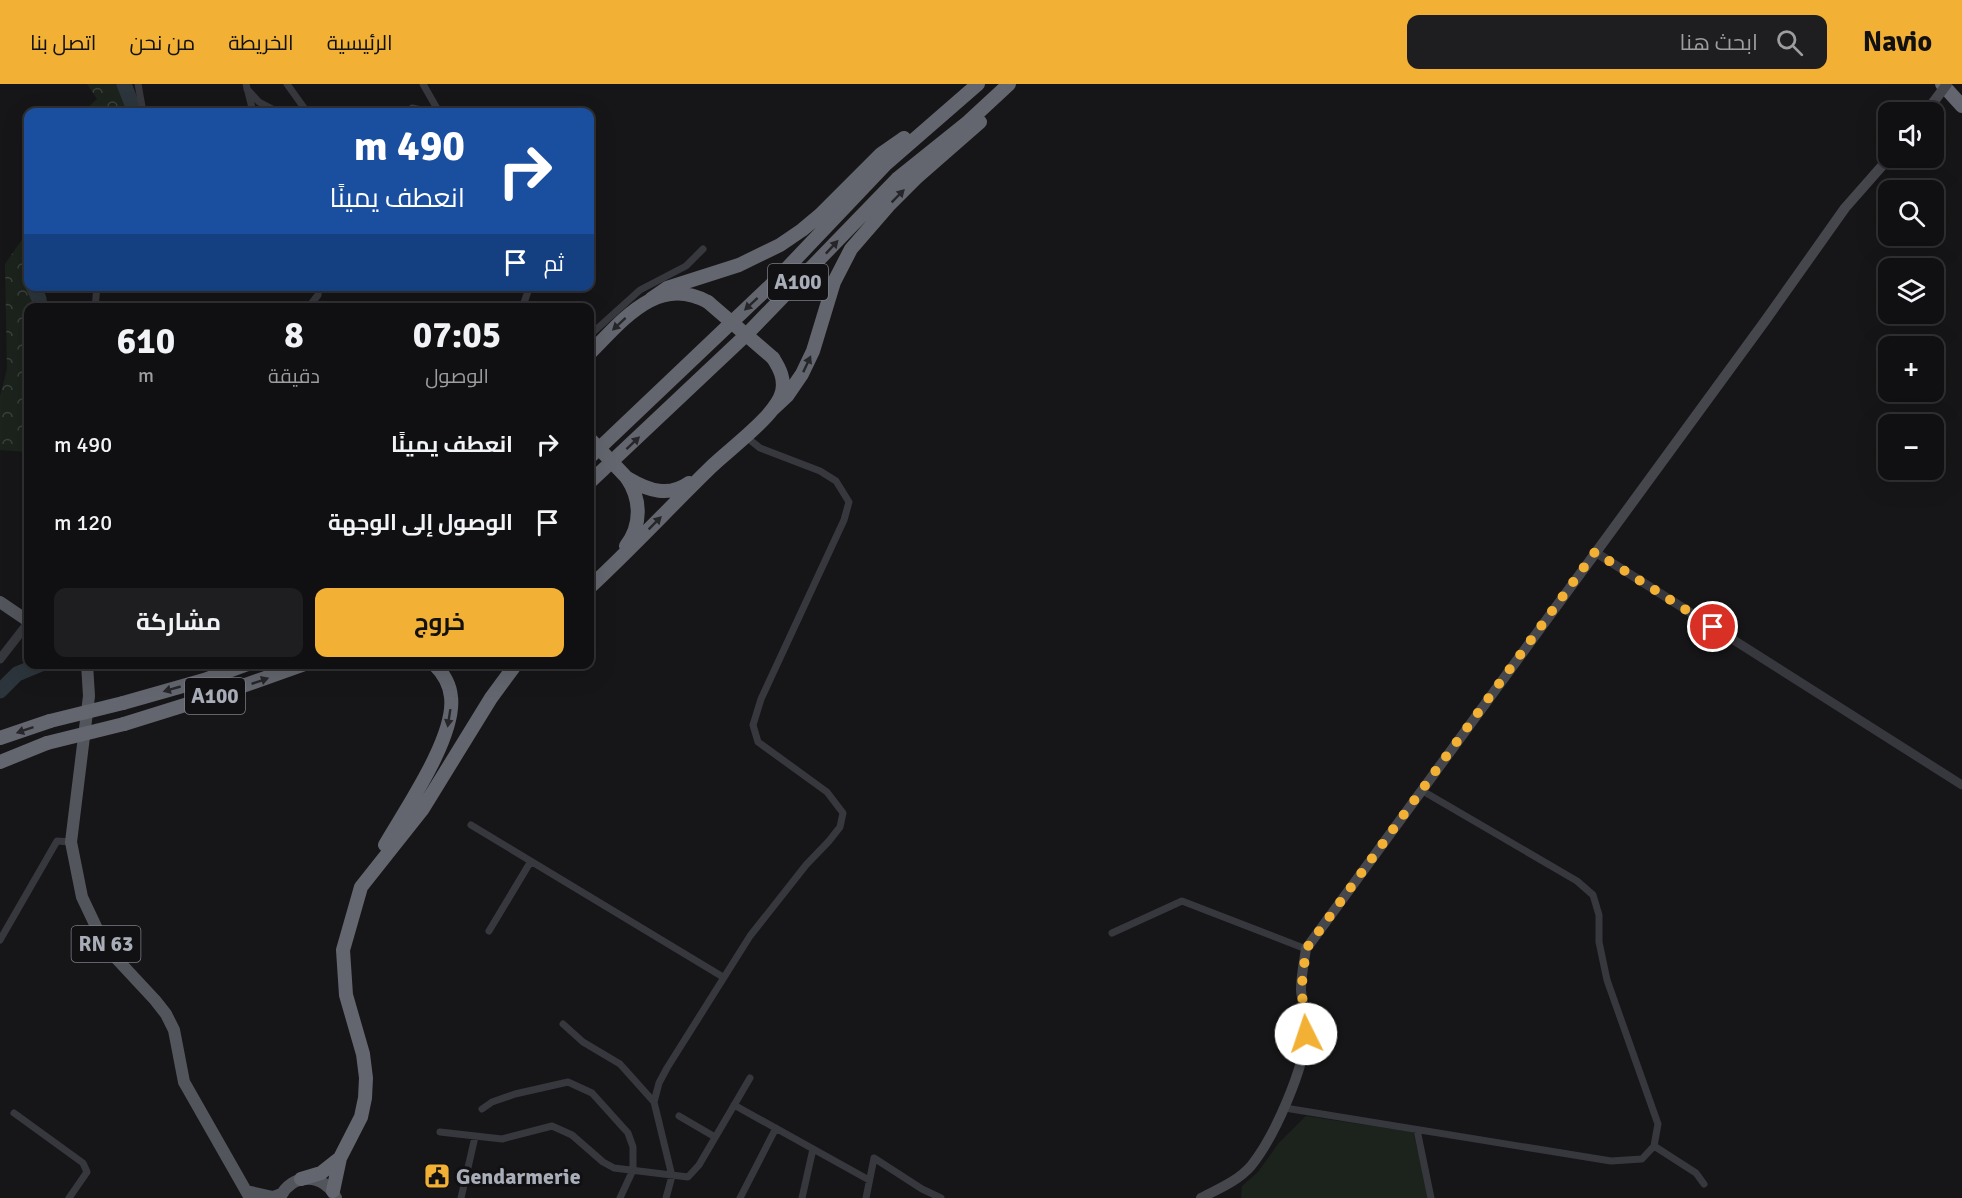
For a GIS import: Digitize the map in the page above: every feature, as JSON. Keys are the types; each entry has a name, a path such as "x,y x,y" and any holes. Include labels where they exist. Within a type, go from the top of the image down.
{"highway":[{"name":"A100","path":"594,453 770,286 886,164 978,84"},
{"name":"A100","path":"594,478 746,335 897,179 1011,84"},
{"path":"594,583 712,466 787,396 802,374 813,351 834,282 851,249 916,178 967,135 1011,84"},
{"path":"1942,84 1962,106"},
{"path":"594,349 622,322 667,288 740,265 780,245 820,214 881,154 959,102"},
{"path":"651,299 671,293 697,296 708,302 773,358 781,370 783,380 782,393 772,410"},
{"path":"594,443 627,478 635,491 637,520 632,538 594,583"},
{"path":"627,478 644,488 660,492 682,488 712,466"},
{"path":"204,680 227,669"},
{"name":"A100","path":"0,738 50,721 123,704 234,669"},
{"name":"A100","path":"0,762 47,743 124,724 291,669"},
{"path":"301,1179 321,1173 340,1158 361,1117 366,1078 363,1054 346,994 343,950 361,887 420,785 447,731 451,697 447,681 438,669"},
{"path":"361,887 422,810 491,698 512,669"},
{"path":"335,1195 340,1158"}],"main road":[{"path":"1934,102 1947,84"},
{"path":"1201,1198 1234,1180 1250,1166 1269,1138 1285,1108 1296,1077 1306,1034 1307,1019 1301,992 1306,949 1845,208 1880,168"},
{"path":"0,602 24,619"},
{"name":"RN 63","path":"87,669 90,696 71,842 82,897 100,935 114,956 166,1014 174,1030 184,1082 248,1194"},
{"path":"248,1194 280,1196 293,1182 301,1179 319,1180 335,1195"}],"street":[{"path":"138,84 142,108"},
{"path":"287,84 304,108"},
{"path":"246,86 252,108"},
{"path":"246,86 258,102 270,108"},
{"path":"427,86 437,108"},
{"path":"594,331 640,290 686,266 703,249"},
{"path":"654,1102 659,1083 667,1068 723,977 779,898 840,827 843,813 827,792 758,742 753,725 761,699 844,520 849,502 836,481 820,471 760,448 745,436"},
{"path":"1595,552 1962,785"},
{"path":"1,655 24,627"},
{"path":"1285,1108 1611,1161 1642,1159 1654,1146 1658,1124 1607,980 1599,942 1599,915 1593,895 1577,881 1422,790"},
{"path":"471,825 723,977"},
{"path":"0,940 57,841 71,842"},
{"path":"489,931 531,861"},
{"path":"1112,933 1182,901 1306,949"},
{"path":"563,1024 583,1042 620,1064 654,1102 672,1176 666,1198"},
{"path":"440,1132 502,1139 552,1126 572,1135 603,1162 614,1168 688,1177 750,1078"},
{"path":"482,1108 515,1094 568,1082 592,1093 628,1133 633,1147 633,1170 620,1198"},
{"path":"734,1106 869,1180"},
{"path":"14,1113 83,1163 87,1172 69,1198"},
{"path":"679,1116 715,1137"},
{"path":"740,1198 776,1128"},
{"path":"1417,1130 1431,1198"},
{"path":"461,1198 475,1137"},
{"path":"1654,1146 1696,1173 1704,1184"},
{"path":"802,1198 813,1149"},
{"path":"866,1198 874,1158 922,1189 941,1198"},
{"path":"920,1198 922,1189"}],"green space":[{"path":"87,84 131,84 137,99 133,108 87,108 97,99"},
{"path":"24,237 24,291 35,291 40,303 24,303 24,452 0,450 0,396 7,369 5,264"},
{"path":"1306,1116 1413,1132 1430,1198 1241,1198 1242,1186 1258,1172 1278,1144"}],"waterway":[{"path":"124,84 133,108"},
{"path":"35,291 39,303"},
{"path":"0,691 17,674 29,669"}],"place":[{"name":"Gendarmerie","path":"437,1176"}],"route":[{"path":"1306,1034 1307,1019 1301,992 1306,949 1595,552 1713,627"}]}
